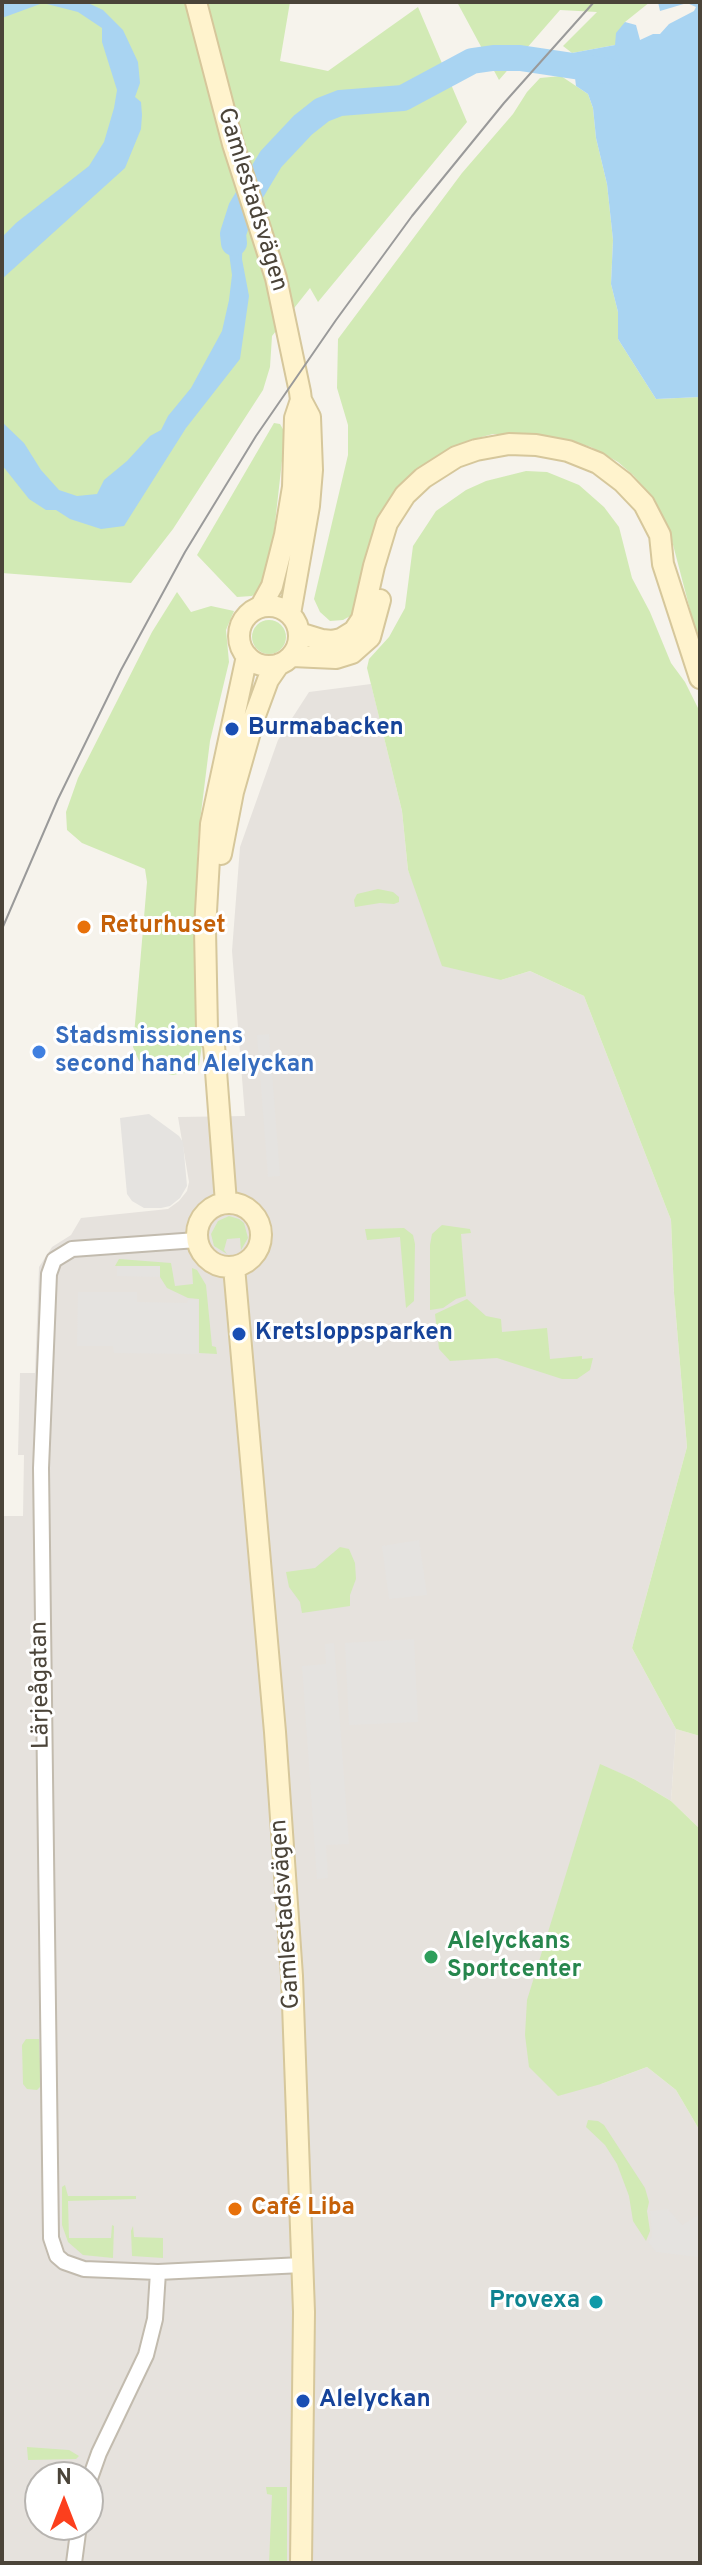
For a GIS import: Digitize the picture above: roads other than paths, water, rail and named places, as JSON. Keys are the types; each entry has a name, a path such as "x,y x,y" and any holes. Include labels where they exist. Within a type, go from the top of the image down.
{"street":[{"name":"Gamlestadsvägen","path":"196,2 225,116 276,278 301,400 310,417 312,470 309,506 290,614"},
{"name":"Gamlestadsvägen","path":"226,1203 214,1045 207,1030 205,991 208,851 217,792 247,656 240,643 240,628 248,614 261,606 272,586 293,487 295,418 301,400"},
{"path":"261,606 277,606 290,614 299,633 322,640 341,639 354,631 362,619 387,523 405,495 442,465 487,447 522,444 554,447 598,463 623,482 644,504 662,543 663,564"},
{"path":"247,656 264,665 286,660 336,658 352,653 367,642 373,630 395,542 406,518 423,496 448,477 487,461 533,457 566,464 593,476 627,504 663,564 700,678"},
{"name":"Gamlestadsvägen","path":"214,1045 219,1031 216,943 222,845 254,718 268,680 298,646 299,633"},
{"path":"226,1203 239,1205 251,1212 261,1231 255,1255 234,1267 211,1262 203,1254 197,1240 198,1227 204,1215 226,1203"},
{"name":"Lärjeågatan","path":"158,2272 84,2269 57,2256 51,2238 41,1458 49,1274 54,1260 72,1249 197,1240"},
{"name":"Gamlestadsvägen","path":"234,1267 282,1825 298,2096 302,2265 301,2563"},
{"path":"96,2461 146,2355 155,2319 158,2272 302,2265"},
{"path":"74,2563 77,2541"}],"water":[{"path":"4,2 86,2 103,10 123,30 138,62 140,83 135,97 141,102 142,115 141,129 125,168 2,279 2,237 89,166 104,142 117,90 102,42 102,28 78,12 43,3 2,18"},
{"path":"658,2 700,2 700,397 656,399 618,339 618,312 611,284 613,240 607,184 596,138 593,108 588,94 576,86 572,53 615,45 616,33 625,22 636,25 640,40 660,34 669,24 696,7 687,3 660,11"},
{"path":"237,199 247,215 242,259 249,296 240,359 186,428 124,526 101,529 70,519 56,510 46,510 29,499 2,465 2,422 24,443 41,470 59,490 77,496 97,494 104,480 150,436 161,430 168,416 191,388 222,331 232,275 228,246 230,217"}],"waterway":[{"path":"234,243 233,234 241,209 271,159 322,110 340,103 403,98 472,61 493,58 520,58 607,71"}],"tram line":[{"path":"2,929 58,799 121,670 185,552 256,436 412,216 504,103 594,2"}],"place":[{"name":"Burmabacken","path":"232,729"},
{"name":"Returhuset","path":"84,927"},
{"name":"Stadsmissionens second hand Alelyckan","path":"39,1052"},
{"name":"Kretsloppsparken","path":"239,1334"},
{"name":"Alelyckans Sportcenter","path":"431,1957"},
{"name":"Café Liba","path":"235,2209"},
{"name":"Provexa","path":"596,2302"},
{"name":"Alelyckan","path":"303,2401"}]}
